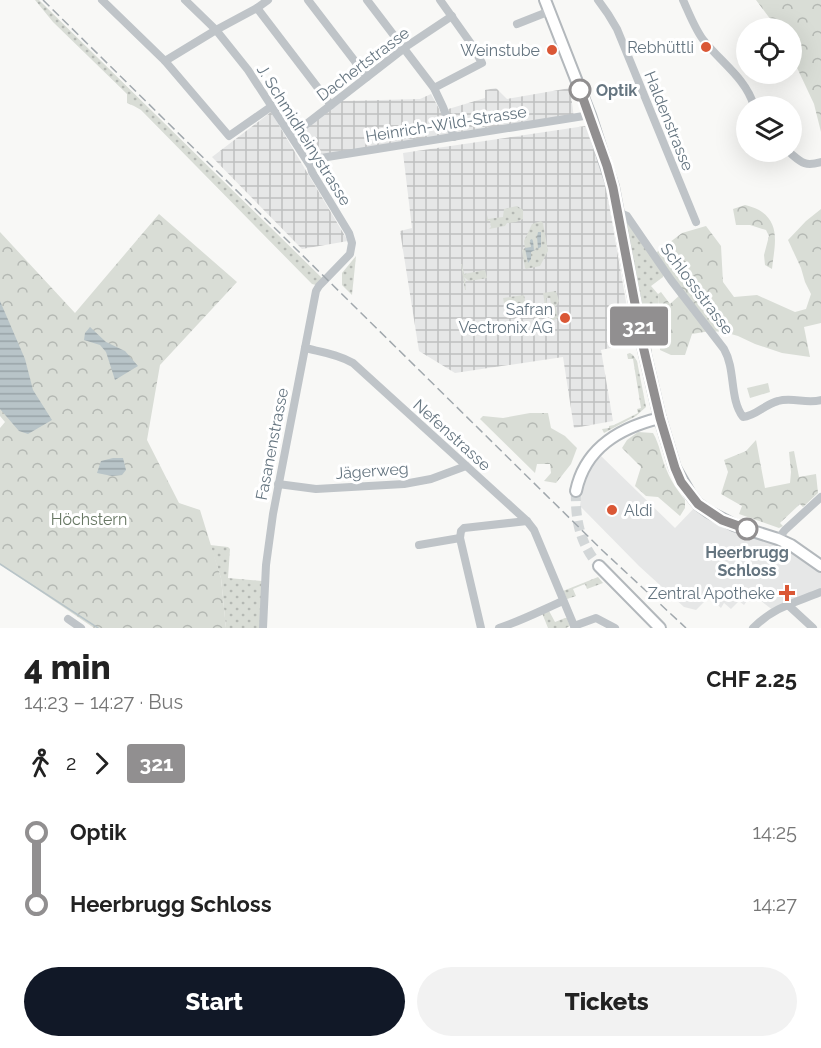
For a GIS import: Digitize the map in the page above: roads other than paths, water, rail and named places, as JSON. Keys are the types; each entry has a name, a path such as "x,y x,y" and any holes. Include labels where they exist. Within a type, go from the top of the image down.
{"main road":[{"path":"545,0 590,115 607,166 660,418 681,482 698,504 722,520 778,539 797,548 821,566"},
{"path":"576,491 582,470 604,443 627,428 660,418"},
{"path":"599,566 660,628"}],"street":[{"path":"102,0 165,61 229,136 272,106"},
{"name":"J. Schmidheinystrasse","path":"185,0 216,30 248,70 311,167 349,233 352,243 350,254 316,291 305,348"},
{"path":"165,61 268,0"},
{"path":"308,0 367,77"},
{"path":"367,0 434,88 454,137"},
{"path":"434,88 482,63 440,0"},
{"name":"Haldenstrasse","path":"598,0 617,29 696,222"},
{"path":"683,0 704,41 746,88 750,96"},
{"path":"257,8 331,105"},
{"path":"517,24 550,12"},
{"name":"Dachertstrasse","path":"291,136 367,77 452,16"},
{"name":"Heinrich-Wild-Strasse","path":"311,167 313,161 321,158 590,115"},
{"path":"801,162 809,165 821,162"},
{"name":"Schlossstrasse","path":"618,212 627,216 671,280 724,349 730,362 738,411 743,417 749,417 780,400 812,402 821,400"},
{"name":"Nefenstrasse","path":"305,348 344,357 353,363 527,521 534,530 574,627"},
{"name":"Fasanenstrasse","path":"263,628 268,545 305,348"},
{"name":"Jägerweg","path":"278,484 316,489 404,484 430,479 466,466"},
{"path":"778,539 821,497"},
{"path":"481,628 460,538 461,531 464,528 527,521"},
{"path":"419,545 460,538"},
{"path":"753,628 774,611 821,592"},
{"path":"499,628 563,600"},
{"path":"789,605 813,628"},
{"path":"574,627 596,618 615,628"},
{"path":"68,619 81,628"}],"waterway":[{"path":"0,564 98,628"}],"tunnel":[{"path":"576,491 576,512 580,531 587,549 599,566"}],"railway":[{"path":"43,0 603,551 686,628"}],"place":[{"name":"Rebhüttli","path":"706,47"},
{"name":"Weinstube","path":"552,50"},
{"name":"Optik","path":"580,90"},
{"name":"Safran Vectronix AG","path":"565,318"},
{"name":"Aldi","path":"612,510"},
{"name":"Heerbrugg Schloss","path":"747,529"},
{"name":"Zentral Apotheke","path":"787,593"}],"park label":[{"name":"Höchstern","path":"89,519"}]}
